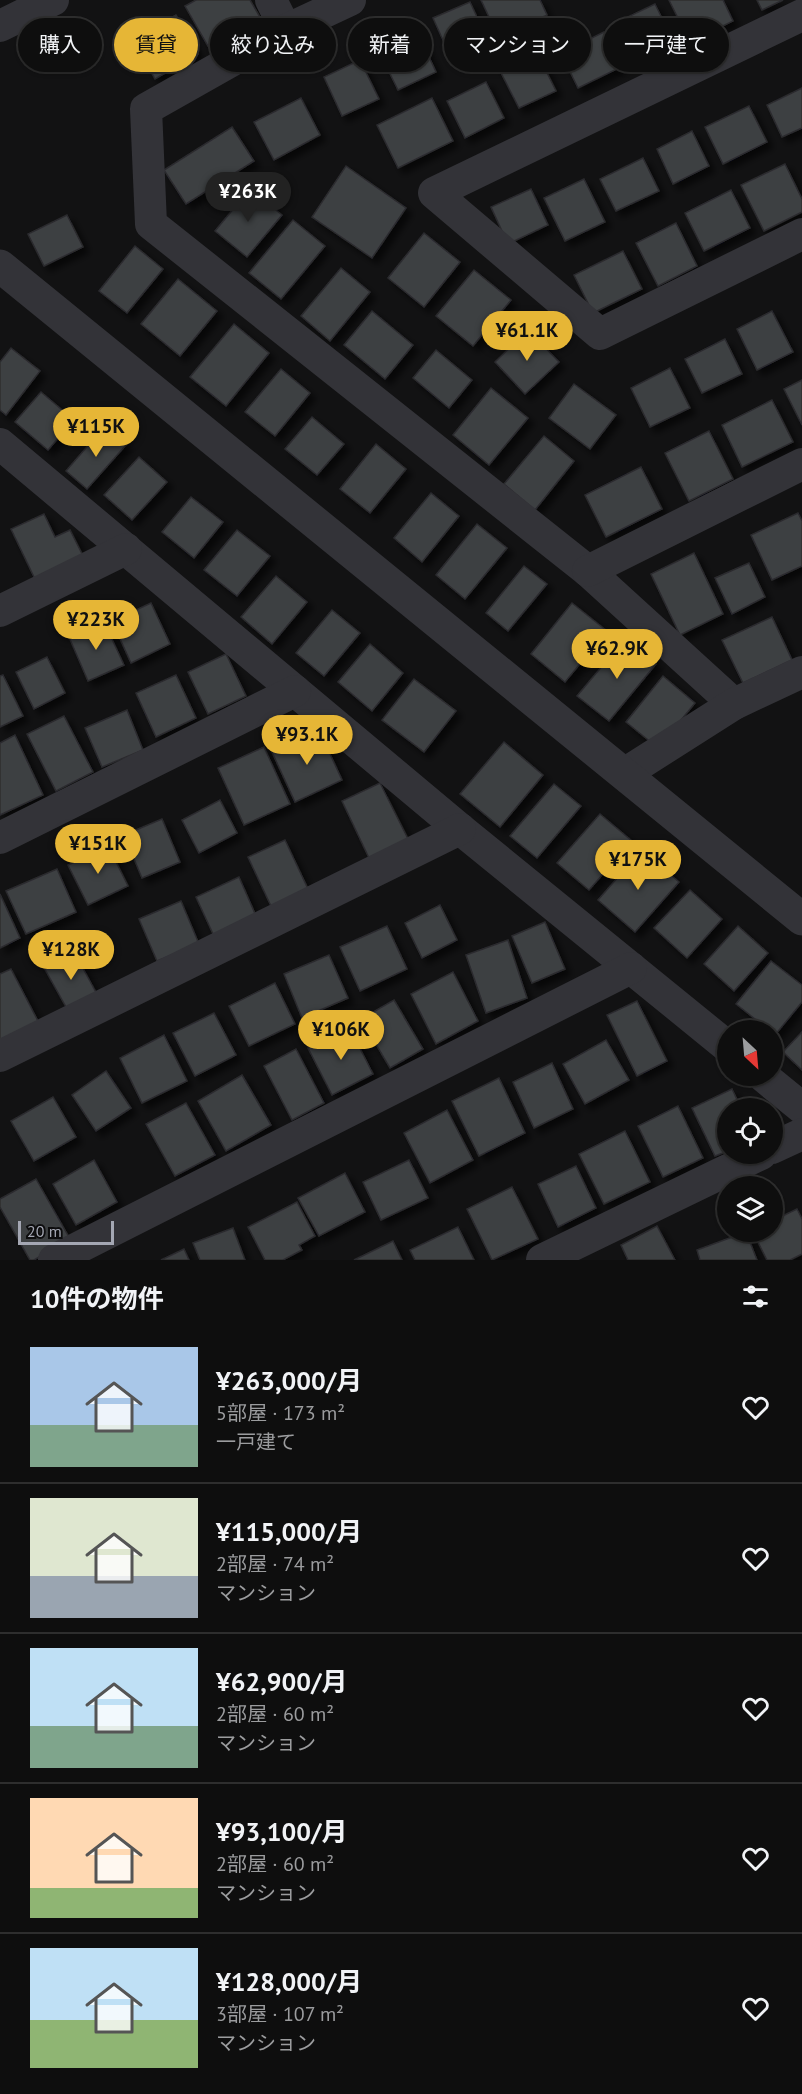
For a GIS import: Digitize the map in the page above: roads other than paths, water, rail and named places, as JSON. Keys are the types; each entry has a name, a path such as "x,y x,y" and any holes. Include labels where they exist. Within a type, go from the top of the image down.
{"street":[{"path":"0,26 53,0"},
{"path":"271,0 280,18"},
{"path":"312,18 350,0"},
{"path":"802,15 434,193 600,334 802,234"},
{"path":"212,72 146,109 152,224 588,571 734,704"},
{"path":"0,267 802,919"},
{"path":"0,444 460,829 717,1038"},
{"path":"588,571 802,465"},
{"path":"0,611 126,549"},
{"path":"624,774 734,704 802,672"},
{"path":"0,838 295,691"},
{"path":"0,1056 460,829"},
{"path":"54,1260 631,968"},
{"path":"775,1086 802,1108"},
{"path":"783,1143 802,1134"},
{"path":"542,1260 740,1164"}]}
